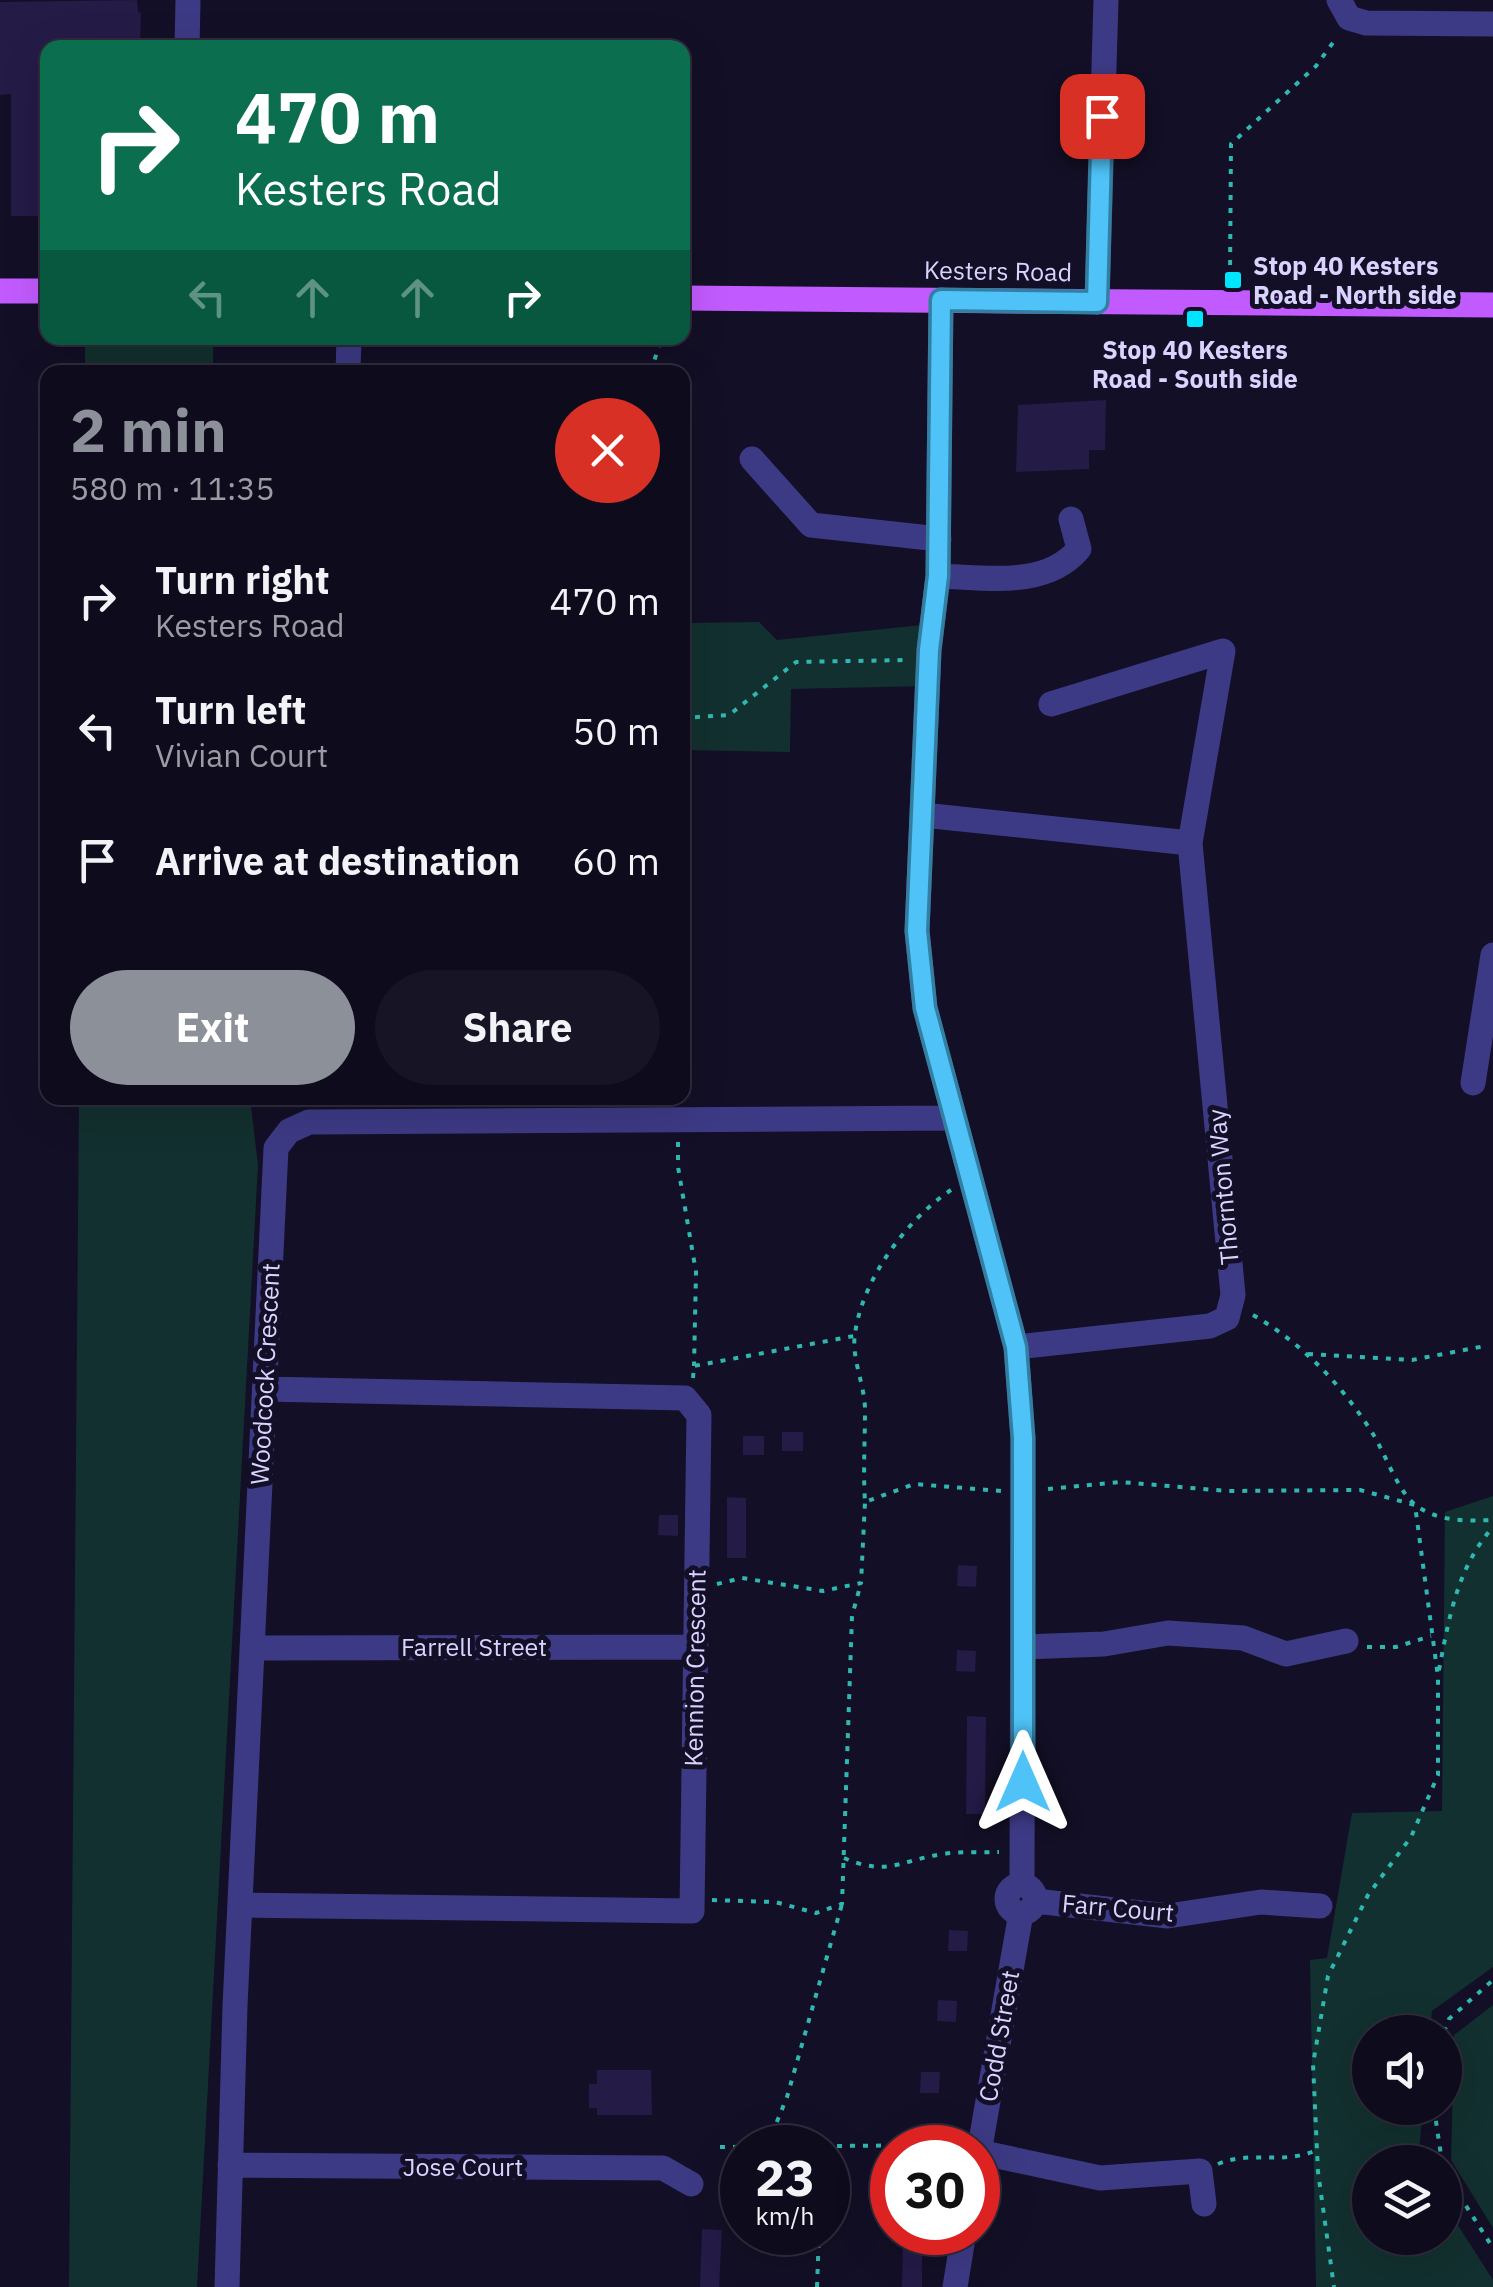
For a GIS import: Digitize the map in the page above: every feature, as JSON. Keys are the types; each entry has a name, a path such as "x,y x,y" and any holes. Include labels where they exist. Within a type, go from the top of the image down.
{"main road":[{"path":"0,291 40,292"},
{"name":"Kesters Road","path":"690,298 1493,306"}],"street":[{"path":"187,40 188,0"},
{"path":"1097,302 1106,0"},
{"path":"1344,9 1366,23 1493,24"},
{"name":"Codd Street","path":"941,300 938,576 929,660 917,931 925,1008 1016,1347 1023,1438 1026,1899 984,2125"},
{"path":"752,459 810,525 938,540"},
{"path":"938,576 1034,577 1066,564 1079,549 1071,519"},
{"name":"Thornton Way","path":"1016,1347 1210,1326 1227,1318 1232,1295 1190,843 1224,651 1052,704"},
{"path":"923,815 1190,843"},
{"path":"1472,1083 1493,956"},
{"name":"Woodcock Crescent","path":"227,2287 240,1906 276,1148 289,1131 309,1122 953,1118"},
{"name":"Kennion Crescent","path":"240,1906 692,1910 699,1415 685,1398 265,1389"},
{"path":"1024,1647 1104,1644 1168,1633 1243,1638 1286,1654 1349,1644"},
{"name":"Farrell Street","path":"252,1648 696,1646"},
{"name":"Farr Court","path":"1026,1899 1168,1916 1261,1902 1320,1906"},
{"path":"1000,2159 1100,2178 1200,2171 1204,2204"},
{"name":"Jose Court","path":"230,2166 663,2168 691,2184"},
{"path":"956,2287 961,2255"}],"path":[{"path":"1230,303 1231,144 1316,66 1344,9"},
{"path":"690,717 729,715 796,662 929,660"},
{"path":"668,1118 696,1272 693,1378"},
{"path":"775,2125 787,2097 842,1904 852,1616 861,1583 865,1502 862,1443 866,1408 854,1336 864,1303 894,1249 930,1206 959,1186"},
{"path":"1252,1314 1288,1334 1308,1354 1372,1433 1415,1505 1438,1677 1438,1775 1411,1836 1368,1894 1328,1976 1313,2064 1317,2150 1334,2287"},
{"path":"694,1366 854,1336"},
{"path":"1308,1354 1412,1360 1485,1346"},
{"path":"1040,1489 1121,1482 1227,1492 1360,1490 1415,1505 1455,1522 1493,1524"},
{"path":"865,1502 914,1484 1006,1492"},
{"path":"1438,1677 1453,1597 1479,1543 1493,1524"},
{"path":"708,1586 742,1578 822,1591 861,1583"},
{"path":"1349,1644 1396,1647 1432,1636"},
{"path":"844,1858 868,1868 892,1869 946,1853 1005,1852"},
{"path":"705,1899 775,1902 816,1913 842,1904"},
{"path":"1454,2015 1493,1980"},
{"path":"1200,2171 1236,2156 1288,2161 1317,2150"},
{"path":"1462,2200 1493,2248"},
{"path":"816,2287 818,2255"}],"green space":[{"path":"85,345 213,345 213,365 85,365"},
{"path":"759,622 777,640 932,624 928,686 791,689 790,752 690,750 690,623"},
{"path":"79,1105 251,1105 258,1165 197,2287 69,2287"},
{"path":"1493,1496 1493,1967 1432,2015 1352,2015 1352,2125 1421,2125 1420,2145 1352,2145 1352,2255 1462,2255 1462,2232 1493,2280 1493,2287 1316,2287 1310,1960 1327,1958 1352,1813 1442,1811 1445,1512"},
{"path":"1493,2005 1493,2228 1462,2178 1462,2145 1451,2145 1452,2125 1462,2125 1462,2029"}],"building":[{"path":"137,0 141,13 140,40 40,40 40,216 11,216 11,94 0,95 0,2"},
{"path":"1106,400 1105,450 1089,450 1089,469 1016,472 1018,405"},
{"path":"782,1432 803,1432 803,1451 782,1451"},
{"path":"743,1436 764,1436 764,1455 743,1455"},
{"path":"727,1497 746,1498 746,1558 727,1558"},
{"path":"659,1515 678,1515 678,1536 658,1535"},
{"path":"958,1565 977,1566 976,1587 957,1586"},
{"path":"957,1650 976,1651 975,1672 956,1671"},
{"path":"967,1716 986,1717 985,1814 966,1814"},
{"path":"949,1930 968,1931 967,1951 948,1951"},
{"path":"938,2000 957,2001 956,2022 937,2021"},
{"path":"597,2070 651,2070 652,2115 597,2115 597,2108 589,2108 589,2084 597,2084"},
{"path":"921,2072 940,2072 939,2093 920,2093"},
{"path":"702,2229 720,2230 719,2287 700,2287"},
{"path":"903,2255 922,2255 922,2287 902,2287"}],"place":[{"name":"Stop 40 Kesters Road - North side","path":"1233,280"},
{"name":"Stop 40 Kesters Road - South side","path":"1195,319"}],"route":[{"path":"1023,1782 1023,1438 1016,1347 925,1008 917,931 929,650 938,576 941,300 1097,302 1102,116"}]}
